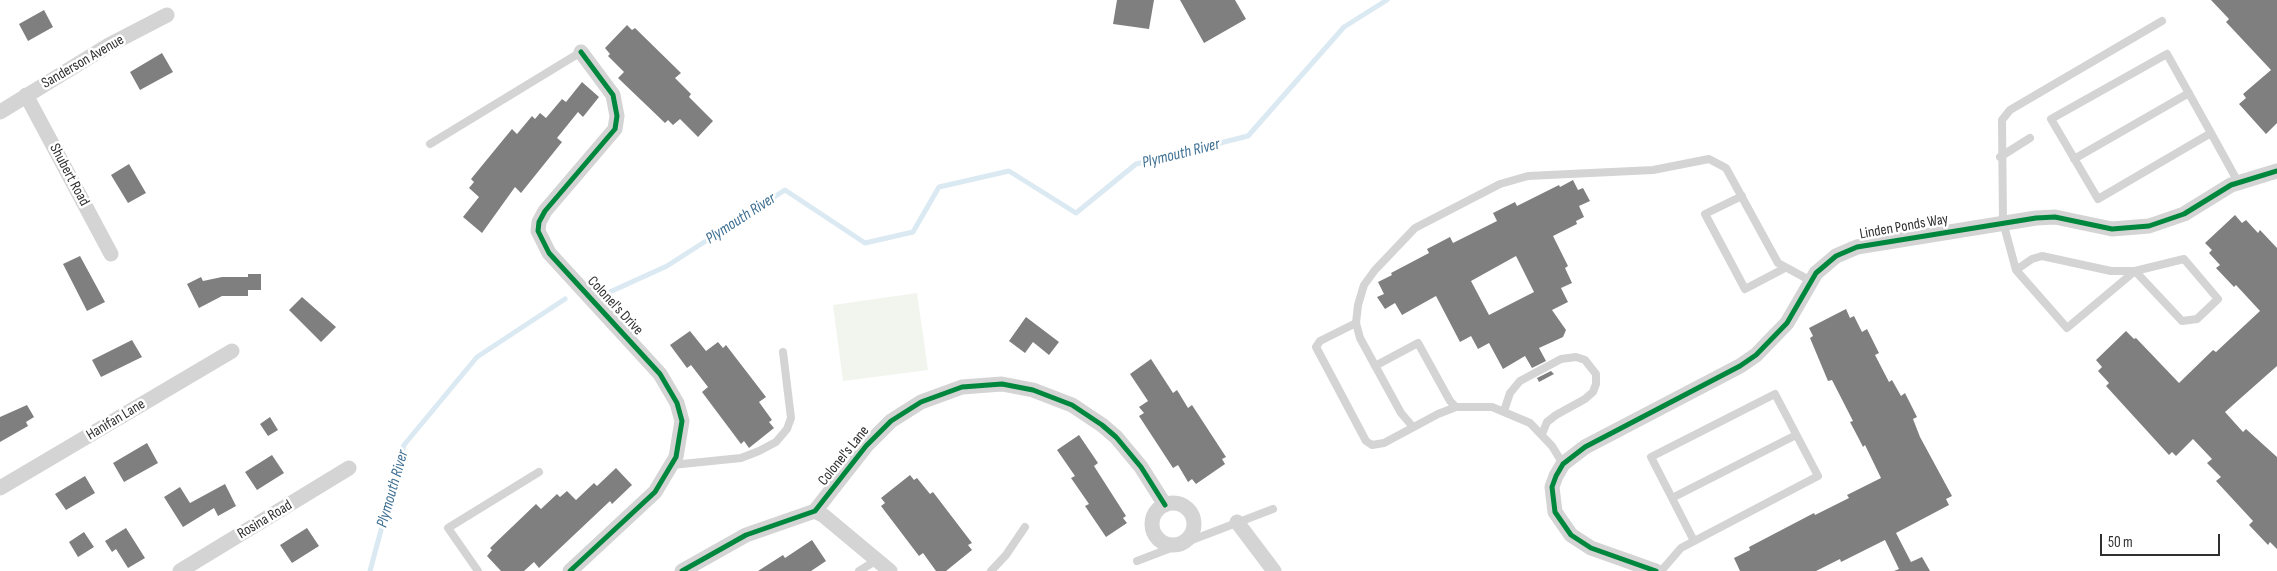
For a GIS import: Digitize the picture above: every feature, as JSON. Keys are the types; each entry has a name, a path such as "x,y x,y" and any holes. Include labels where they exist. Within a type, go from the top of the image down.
{"street":[{"name":"Sanderson Avenue","path":"0,112 109,45 167,15"},
{"name":"Colonel's Drive","path":"570,571 655,492 672,465 677,450 682,421 677,403 669,388 645,357 549,253 538,231 539,222 545,211 615,129 617,116 612,95 581,52"},
{"name":"Shubert Road","path":"26,95 112,254"},
{"name":"Linden Ponds Way","path":"1656,571 1592,548 1576,538 1562,525 1555,512 1552,494 1556,476 1563,464 1585,447 1740,366 1756,355 1787,323 1811,281 1831,260 1857,247 2002,222 2055,217 2112,229 2149,226 2184,214 2238,182 2277,172"},
{"name":"Hanifan Lane","path":"0,488 232,351"},
{"name":"Colonel's Lane","path":"815,511 872,440 907,409 941,393 985,384 1002,384 1033,390 1072,405 1095,420 1128,451 1158,492 1164,505"},
{"name":"Rosina Road","path":"180,571 349,468"},
{"path":"1176,503 1182,505 1192,515 1194,522 1191,535 1181,544 1174,546 1161,542 1153,532 1153,517 1156,511 1164,505 1176,503"},
{"path":"682,571 746,535 815,511 824,516 890,571"},
{"path":"1237,522 1274,571"}],"lane":[{"path":"2135,272 2067,328 2016,270 2002,222 2000,157 2002,120 2010,110 2162,21"},
{"path":"430,144 581,52"},
{"path":"2211,133 2098,199 2051,119 2168,54 2238,182"},
{"path":"2074,159 2189,93"},
{"path":"2000,157 2030,138"},
{"path":"1413,427 1401,413 1360,338 1356,323 1358,305 1364,285 1375,270 1415,228 1500,184 1528,176 1653,170 1709,159 1726,168 1778,263 1811,281"},
{"path":"1742,196 1705,214 1745,289 1785,268"},
{"path":"2016,270 2032,259 2042,256 2111,271 2135,272 2184,259 2218,298 2197,318 2182,321 2135,272"},
{"path":"1356,323 1320,341 1316,347 1366,441 1372,445 1384,443 1456,407 1483,406 1504,411 1530,423 1542,434 1563,464"},
{"path":"1375,366 1418,344 1450,401 1456,407"},
{"path":"672,465 742,458 776,442 787,429 791,418 783,352"},
{"path":"1504,411 1510,393 1520,381 1561,359 1576,356 1585,360 1596,374 1596,384 1593,392 1547,422 1542,434"},
{"path":"1661,571 1680,548 1694,541 1818,476 1775,394 1651,457 1694,541"},
{"path":"1672,498 1796,435"},
{"path":"478,571 448,528 539,472"},
{"path":"1137,561 1273,509"},
{"path":"991,571 1006,555 1025,527"},
{"path":"859,571 877,560"}],"shaded area":[{"path":"917,293 928,370 843,381 833,305"}],"building":[{"path":"1117,0 1154,0 1149,29 1113,24"},
{"path":"1180,0 1235,0 1246,19 1204,43"},
{"path":"2211,0 2277,0 2277,123 2266,134 2239,104 2246,98 2243,94 2271,70 2226,22 2229,19"},
{"path":"44,10 53,27 28,41 19,24"},
{"path":"627,25 632,30 635,28 681,73 675,78 691,94 689,97 713,121 698,137 680,119 673,125 668,120 665,123 618,78 624,72 608,56 610,54 605,48"},
{"path":"162,53 173,72 140,90 130,72"},
{"path":"582,82 599,97 583,117 578,112 557,138 562,142 521,193 515,187 482,233 463,217 479,197 469,188 474,182 471,179 512,129 517,134 532,116 535,119 540,113 546,118 562,99 566,102"},
{"path":"129,164 146,193 128,203 111,175"},
{"path":"1573,180 1578,190 1583,188 1590,201 1579,206 1584,217 1576,221 1577,224 1553,236 1568,266 1565,268 1572,283 1561,288 1568,302 1552,310 1566,330 1563,337 1539,348 1546,361 1532,368 1525,356 1503,369 1489,343 1478,349 1471,336 1460,342 1436,296 1402,315 1395,303 1385,309 1377,297 1384,294 1378,282 1429,253 1427,249 1450,237 1453,243 1497,221 1493,213 1515,202 1517,206 1559,185 1560,187","holes":["1516,256 1534,292 1489,315 1471,281"]},
{"path":"2235,215 2242,223 2246,220 2258,233 2260,230 2277,248 2277,366 2225,412 2243,432 2246,429 2277,457 2277,549 2270,542 2268,545 2249,525 2253,521 2216,481 2221,477 2207,463 2212,459 2193,439 2176,456 2172,452 2169,455 2106,386 2109,383 2098,371 2102,367 2096,360 2126,331 2134,339 2136,338 2179,383 2213,350 2216,352 2260,311 2236,285 2234,287 2216,268 2220,265 2209,253 2212,250 2205,243"},
{"path":"80,256 105,302 87,311 63,264"},
{"path":"248,274 261,274 261,290 248,290 248,296 222,296 199,308 187,284 201,277 203,281 222,277 248,277"},
{"path":"302,297 336,327 321,342 289,310"},
{"path":"1846,309 1850,318 1854,316 1862,332 1867,329 1879,353 1875,355 1889,382 1892,380 1901,396 1905,393 1917,417 1913,419 1920,437 1952,496 1946,499 1949,505 1896,533 1911,562 1922,557 1930,571 1894,571 1899,569 1885,540 1841,562 1840,559 1816,571 1740,571 1734,558 1750,550 1749,547 1814,513 1815,515 1849,498 1847,495 1881,478 1865,445 1863,447 1850,422 1853,421 1832,380 1828,381 1810,338 1813,336 1809,328"},
{"path":"1026,317 1059,342 1049,355 1033,342 1025,353 1009,341"},
{"path":"690,331 706,351 718,342 723,348 726,345 766,397 759,402 772,420 769,422 774,428 749,448 744,441 741,444 702,392 708,387 691,365 687,368 670,345"},
{"path":"132,340 142,357 101,377 92,360"},
{"path":"1151,359 1173,393 1177,390 1188,408 1192,405 1226,457 1222,459 1225,464 1196,484 1192,479 1188,482 1178,465 1173,468 1139,416 1144,413 1139,407 1148,401 1130,374"},
{"path":"1551,371 1554,374 1539,382 1537,378"},
{"path":"27,405 34,417 26,422 28,426 0,442 0,417"},
{"path":"270,417 278,430 268,436 260,424"},
{"path":"1079,435 1098,463 1094,466 1126,516 1123,518 1127,523 1106,537 1085,506 1089,504 1071,478 1075,476 1057,450"},
{"path":"147,443 158,463 124,482 113,463"},
{"path":"272,455 284,473 257,490 245,472"},
{"path":"616,468 632,485 612,504 610,501 539,568 534,562 524,571 501,571 487,556 492,550 490,548 536,504 541,509 557,494 560,497 567,491 576,500 594,483 597,486"},
{"path":"910,475 914,480 917,478 930,494 933,492 972,543 968,545 972,550 946,571 936,571 923,553 919,556 881,506 885,503 881,498"},
{"path":"85,476 95,493 66,510 55,494"},
{"path":"225,484 236,506 218,516 214,508 183,527 164,497 180,487 190,503"},
{"path":"126,528 145,558 128,568 116,549 112,552 105,541"},
{"path":"307,528 319,546 292,563 280,545"},
{"path":"84,532 94,547 78,557 69,542"},
{"path":"812,540 826,561 811,571 758,571 783,555 785,558"}],"waterway":[{"name":"Plymouth River","path":"601,296 667,266 785,190 865,243 913,232 939,187 1009,171 1076,213 1136,164 1248,136 1344,27 1387,0"},
{"name":"Plymouth River","path":"370,571 404,445 477,357 565,299"}],"cycle path":[{"path":"570,571 655,492 676,457 682,421 677,403 660,374 549,253 538,231 539,222 545,211 615,129 617,116 613,95 581,52"},
{"path":"1656,571 1591,548 1571,535 1555,512 1552,487 1556,476 1563,464 1585,447 1740,366 1756,355 1787,323 1816,273 1836,256 1857,247 2036,218 2055,217 2112,229 2149,226 2184,214 2231,185 2277,171"},
{"path":"682,571 746,535 815,511 866,446 891,421 921,402 962,387 1002,384 1033,390 1072,405 1116,437 1141,467 1165,505"}]}
